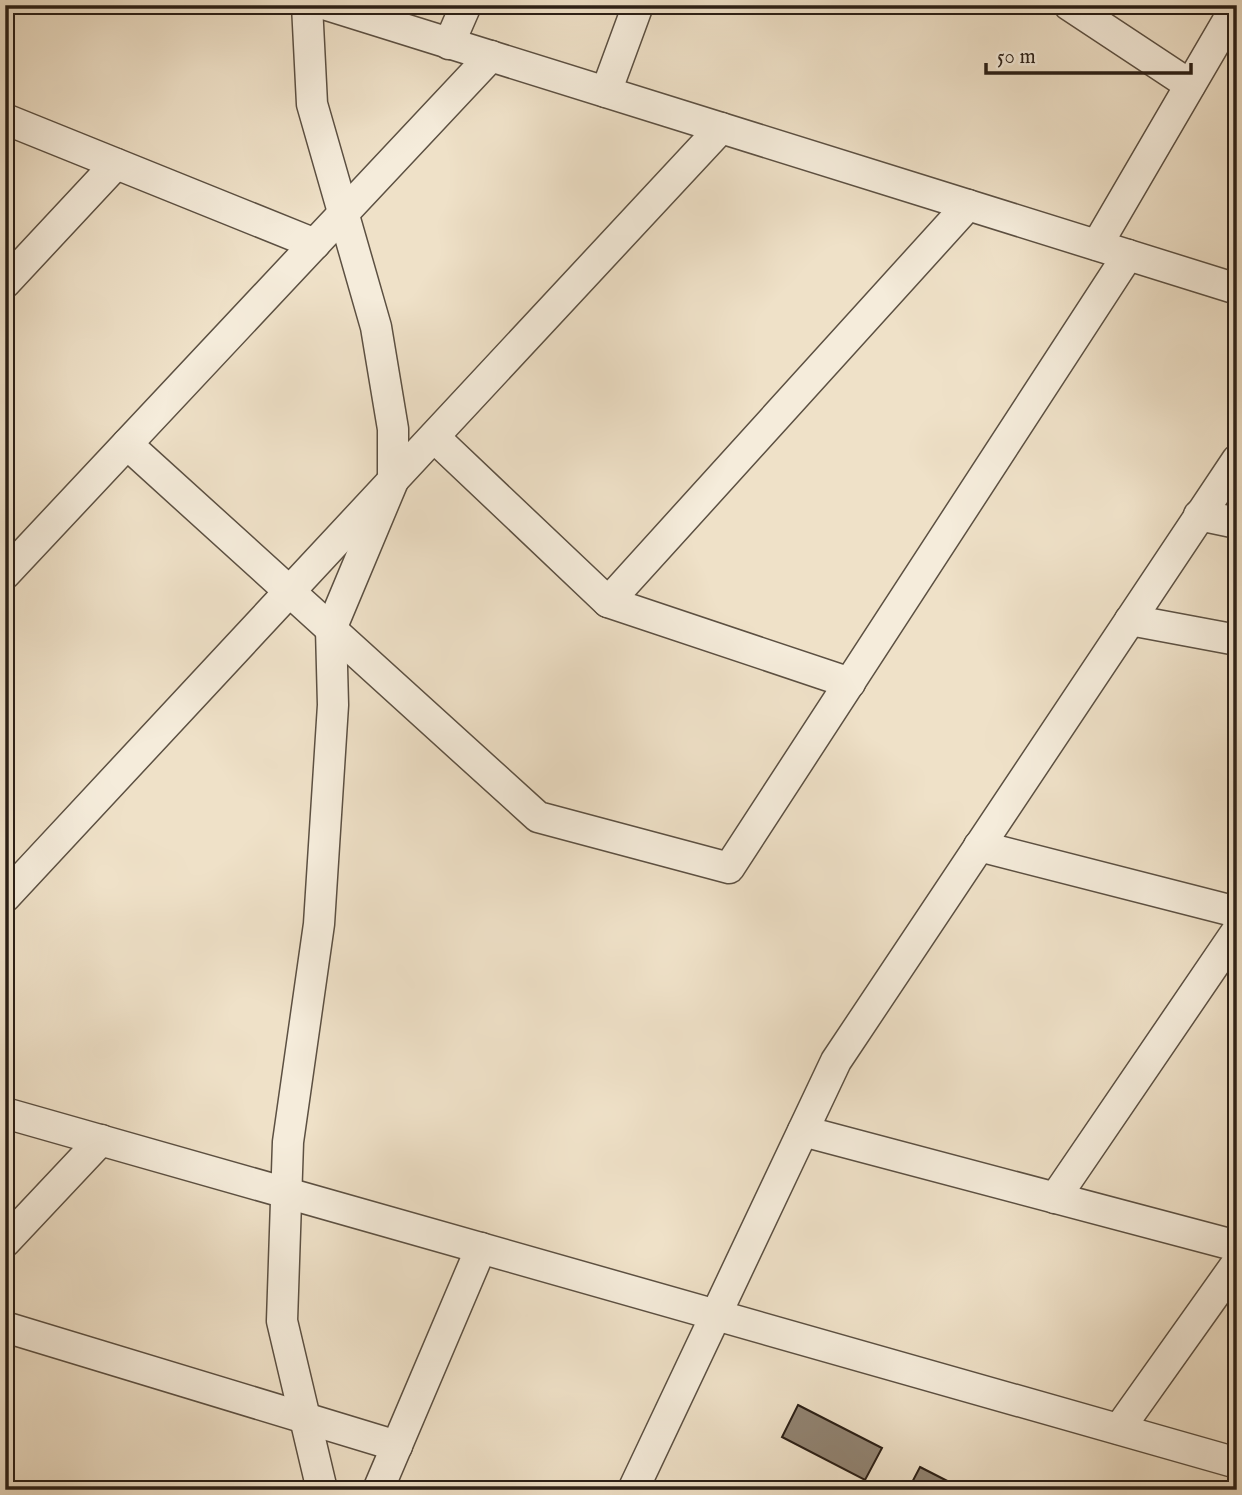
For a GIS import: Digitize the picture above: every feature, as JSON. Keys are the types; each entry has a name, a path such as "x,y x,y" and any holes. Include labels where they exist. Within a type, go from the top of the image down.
{"street":[{"path":"307,5 312,104 376,327 393,429 393,481 331,629 333,705 319,925 288,1142 282,1321 322,1490"},
{"path":"449,44 466,5"},
{"path":"607,92 638,5"},
{"path":"1069,5 1190,85"},
{"path":"1097,245 1237,5"},
{"path":"347,8 449,44 1237,289"},
{"path":"5,574 491,56"},
{"path":"5,119 314,244"},
{"path":"5,897 721,128"},
{"path":"5,283 116,164"},
{"path":"608,602 968,205"},
{"path":"127,444 538,817 729,868 1128,255"},
{"path":"433,437 608,602 850,683"},
{"path":"633,1490 836,1061 1199,515 1235,466"},
{"path":"1199,515 1237,523"},
{"path":"1130,620 1237,640"},
{"path":"979,846 1237,912"},
{"path":"1055,1198 1237,931"},
{"path":"5,1113 1237,1463"},
{"path":"803,1131 1237,1246"},
{"path":"5,1242 101,1140"},
{"path":"378,1490 481,1248"},
{"path":"1119,1429 1237,1263"},
{"path":"5,1327 397,1446"}],"building":[{"path":"798,1405 882,1448 865,1480 782,1437"},
{"path":"920,1467 965,1490 908,1490"}]}
